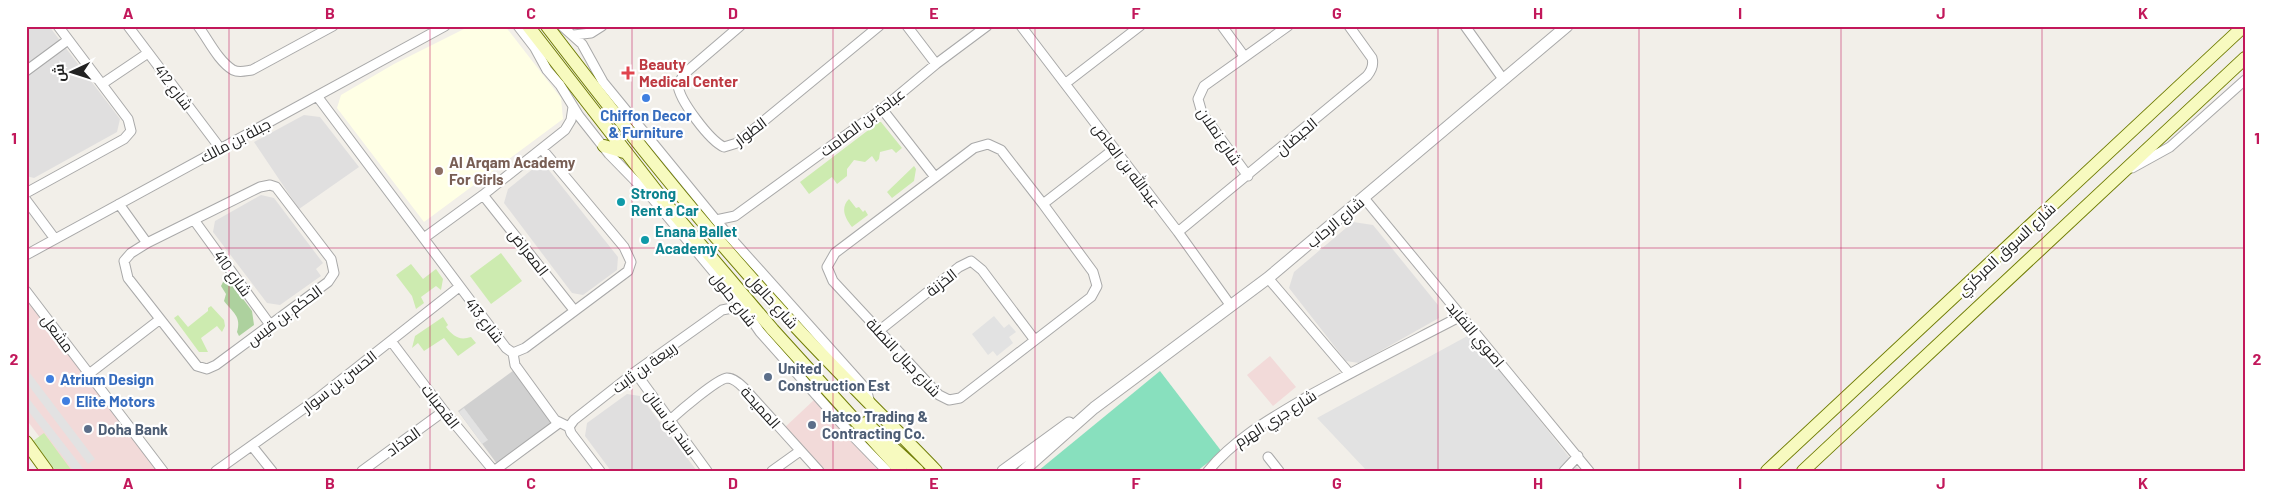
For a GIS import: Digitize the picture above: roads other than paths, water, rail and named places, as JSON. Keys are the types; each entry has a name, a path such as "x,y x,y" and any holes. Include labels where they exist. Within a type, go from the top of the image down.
{"main road":[{"name":"شارع حالول","path":"528,26 624,152 671,210 774,330 837,399 894,468"},
{"name":"شارع حالول","path":"547,26 672,185 782,313 936,471"},
{"name":"شارع السوق المركزي","path":"1767,471 2244,26"},
{"name":"شارع السوق المركزي","path":"1803,471 2245,58"},
{"path":"556,63 560,85"},
{"path":"604,146 624,152"},
{"path":"666,161 672,185"},
{"path":"751,318 774,330"},
{"path":"837,399 890,443 918,471"},
{"path":"26,442 47,471"},
{"path":"878,460 894,468"}],"street":[{"path":"26,193 128,137 131,131 130,124 58,26"},
{"name":"شارع 412","path":"128,26 220,148"},
{"path":"198,26 225,62 234,70 242,72 252,70 328,27"},
{"name":"جبلة بن مالك","path":"26,256 445,26"},
{"name":"شارع حلول","path":"518,26 535,48 547,70 560,85 586,125 653,199 742,306 760,332 850,433 878,460"},
{"path":"562,26 574,35 589,55 603,82 666,161 729,236 866,388 870,403"},
{"name":"الطوار","path":"740,26 684,74 678,85 681,98 713,140 724,147 737,143 879,26"},
{"path":"907,26 936,64"},
{"name":"عبادة بن الصامت","path":"716,220 735,216 882,109 936,64 987,26"},
{"name":"عبدالله بن العاص","path":"1021,26 1178,232 1231,306"},
{"path":"1222,26 1244,56"},
{"name":"شارع نملان","path":"1248,176 1202,113 1198,99 1204,86 1288,26"},
{"name":"الحيضان","path":"1178,232 1248,176 1372,70 1372,58 1349,26"},
{"path":"1465,26 1503,79"},
{"name":"شارع الرحاب","path":"1023,471 1094,408 1268,278 1567,26"},
{"path":"1066,83 1138,27"},
{"path":"574,35 599,29"},
{"path":"589,55 599,29"},
{"path":"26,71 68,40"},
{"path":"102,84 148,53"},
{"name":"شارع السوق المركزي","path":"2118,175 2170,147 2245,80"},
{"name":"شارع 413","path":"317,96 459,287 506,348 514,353 525,348 628,270 630,258 624,247 542,148"},
{"path":"424,238 483,195 565,130 571,120 573,107"},
{"path":"882,109 935,177"},
{"path":"565,130 586,125"},
{"name":"شارع جبال النصلة","path":"988,144 1001,150 1043,204 1093,272 1097,286 1091,297 960,398 949,400 939,395 833,281 827,267 835,253 974,148 988,144"},
{"path":"1043,204 1114,150"},
{"name":"الحكم بن قيس","path":"274,186 330,259 334,270 332,278 271,326 216,365 202,368 194,364 128,278 124,267 126,257 147,243 260,187 274,186"},
{"name":"المعراض","path":"483,195 574,310"},
{"name":"اصوي النفايد","path":"1364,198 1589,471"},
{"path":"26,200 55,240"},
{"path":"119,204 147,243"},
{"path":"729,236 730,226 735,216"},
{"name":"شارع 410","path":"194,220 271,326"},
{"name":"الخزنة","path":"880,330 966,262 971,261 982,270 1034,340"},
{"path":"1268,278 1349,373"},
{"name":"الحسن بن سوار","path":"216,471 317,399 459,287"},
{"name":"مشعل","path":"26,291 163,471"},
{"path":"722,310 727,302 728,291"},
{"name":"ربيعة بن ثابت","path":"569,427 574,420 635,372 722,310 742,306"},
{"name":"شارع جري الهرم","path":"1208,471 1230,446 1286,409 1349,373 1461,316"},
{"path":"89,374 159,320"},
{"name":"القصبات","path":"391,340 444,411 494,471"},
{"path":"514,353 515,365 559,423 569,427 571,434 600,471"},
{"name":"سند بن سنان","path":"635,372 706,471"},
{"name":"المميحة","path":"670,420 717,383 726,378 731,379 744,388 819,471"},
{"name":"شارع الرحاب","path":"1002,471 1077,417 1094,408"},
{"name":"المذاد","path":"362,471 444,411"},
{"path":"494,471 559,423"},
{"path":"252,446 272,471"},
{"path":"772,471 800,451"},
{"path":"1564,471 1578,456"},
{"path":"1268,457 1279,471"}],"place":[{"name":"Beauty Medical Center","path":"628,73"},
{"name":"Chiffon Decor & Furniture","path":"646,98"},
{"name":"Al Arqam Academy For Girls","path":"439,171"},
{"name":"Strong Rent a Car","path":"621,202"},
{"name":"Enana Ballet Academy","path":"645,240"},
{"name":"United Construction Est","path":"768,377"},
{"name":"Atrium Design","path":"50,379"},
{"name":"Elite Motors","path":"66,401"},
{"name":"Hatco Trading & Contracting Co.","path":"812,425"},
{"name":"Doha Bank","path":"88,429"}]}
